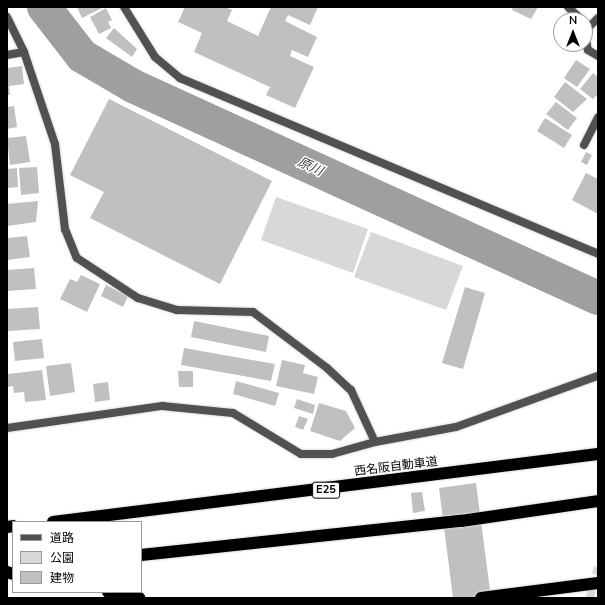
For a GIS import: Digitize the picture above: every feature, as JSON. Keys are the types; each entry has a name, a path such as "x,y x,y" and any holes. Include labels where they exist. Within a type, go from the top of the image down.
{"highway":[{"name":"西名阪自動車道","path":"61,521 598,454"},
{"path":"142,555 461,521 598,501"},
{"path":"481,598 598,583"},
{"path":"113,593 139,598"}],"street":[{"path":"124,7 155,57 180,78 598,254"},
{"path":"7,17 24,52 55,144 65,229 77,258 104,278 144,300 177,310 253,312 328,368 351,390 375,442"},
{"path":"7,55 24,52"},
{"path":"584,145 598,117"},
{"path":"7,428 162,406 232,413 300,454 332,454 375,442 456,427 598,376"}],"green space":[{"path":"276,197 368,229 353,273 261,240"},
{"path":"371,232 463,266 446,310 354,277"}],"building":[{"path":"77,7 104,7 82,18"},
{"path":"185,7 225,7 232,10 227,21 258,36 271,7 318,7 310,25 288,15 285,21 317,37 308,57 292,50 290,56 314,67 295,108 266,95 270,87 194,52 202,33 178,22"},
{"path":"513,7 538,7 531,19 512,10"},
{"path":"106,8 112,20 108,22 111,28 99,34 90,17"},
{"path":"114,28 137,49 132,57 106,38"},
{"path":"576,60 590,69 577,87 564,78"},
{"path":"22,66 24,84 9,86 10,95 7,95 7,68"},
{"path":"593,73 598,77 598,94 593,99 580,89"},
{"path":"565,82 587,99 573,112 554,97"},
{"path":"109,99 272,181 220,284 90,218 104,192 70,175"},
{"path":"556,102 577,118 568,130 546,114"},
{"path":"14,106 17,127 7,129 7,107"},
{"path":"545,118 572,135 564,148 537,131"},
{"path":"26,136 30,162 10,165 7,138"},
{"path":"586,152 592,155 587,165 581,162"},
{"path":"37,167 39,193 21,195 19,168"},
{"path":"17,168 18,187 7,188 7,169"},
{"path":"586,173 598,179 598,214 572,200"},
{"path":"38,201 36,222 7,226 7,204"},
{"path":"27,236 30,257 7,260 7,238"},
{"path":"34,268 36,289 7,291 7,270"},
{"path":"81,275 100,284 87,312 60,299 70,279 77,282"},
{"path":"106,285 128,296 123,307 101,296"},
{"path":"465,287 485,293 463,369 442,363"},
{"path":"38,307 40,329 8,331 7,309"},
{"path":"194,321 269,336 266,352 191,337"},
{"path":"42,339 44,358 15,361 13,342"},
{"path":"184,348 275,364 271,381 181,365"},
{"path":"282,360 305,365 303,373 318,377 314,394 276,386"},
{"path":"71,363 75,392 50,396 46,366"},
{"path":"42,370 46,400 25,402 24,392 14,393 13,386 7,387 7,374"},
{"path":"178,371 193,371 193,387 179,387"},
{"path":"236,381 279,393 275,406 233,394"},
{"path":"108,382 110,400 95,402 93,384"},
{"path":"297,399 315,405 313,414 294,408"},
{"path":"319,403 346,411 355,428 340,441 310,431"},
{"path":"299,416 308,419 303,430 295,427"},
{"path":"476,483 491,598 453,598 439,488"},
{"path":"422,492 425,511 413,513 411,493"}],"waterway":[{"name":"原川","path":"44,7 82,56 133,86 598,298"}],"tunnel":[{"path":"590,598 598,567"}]}
